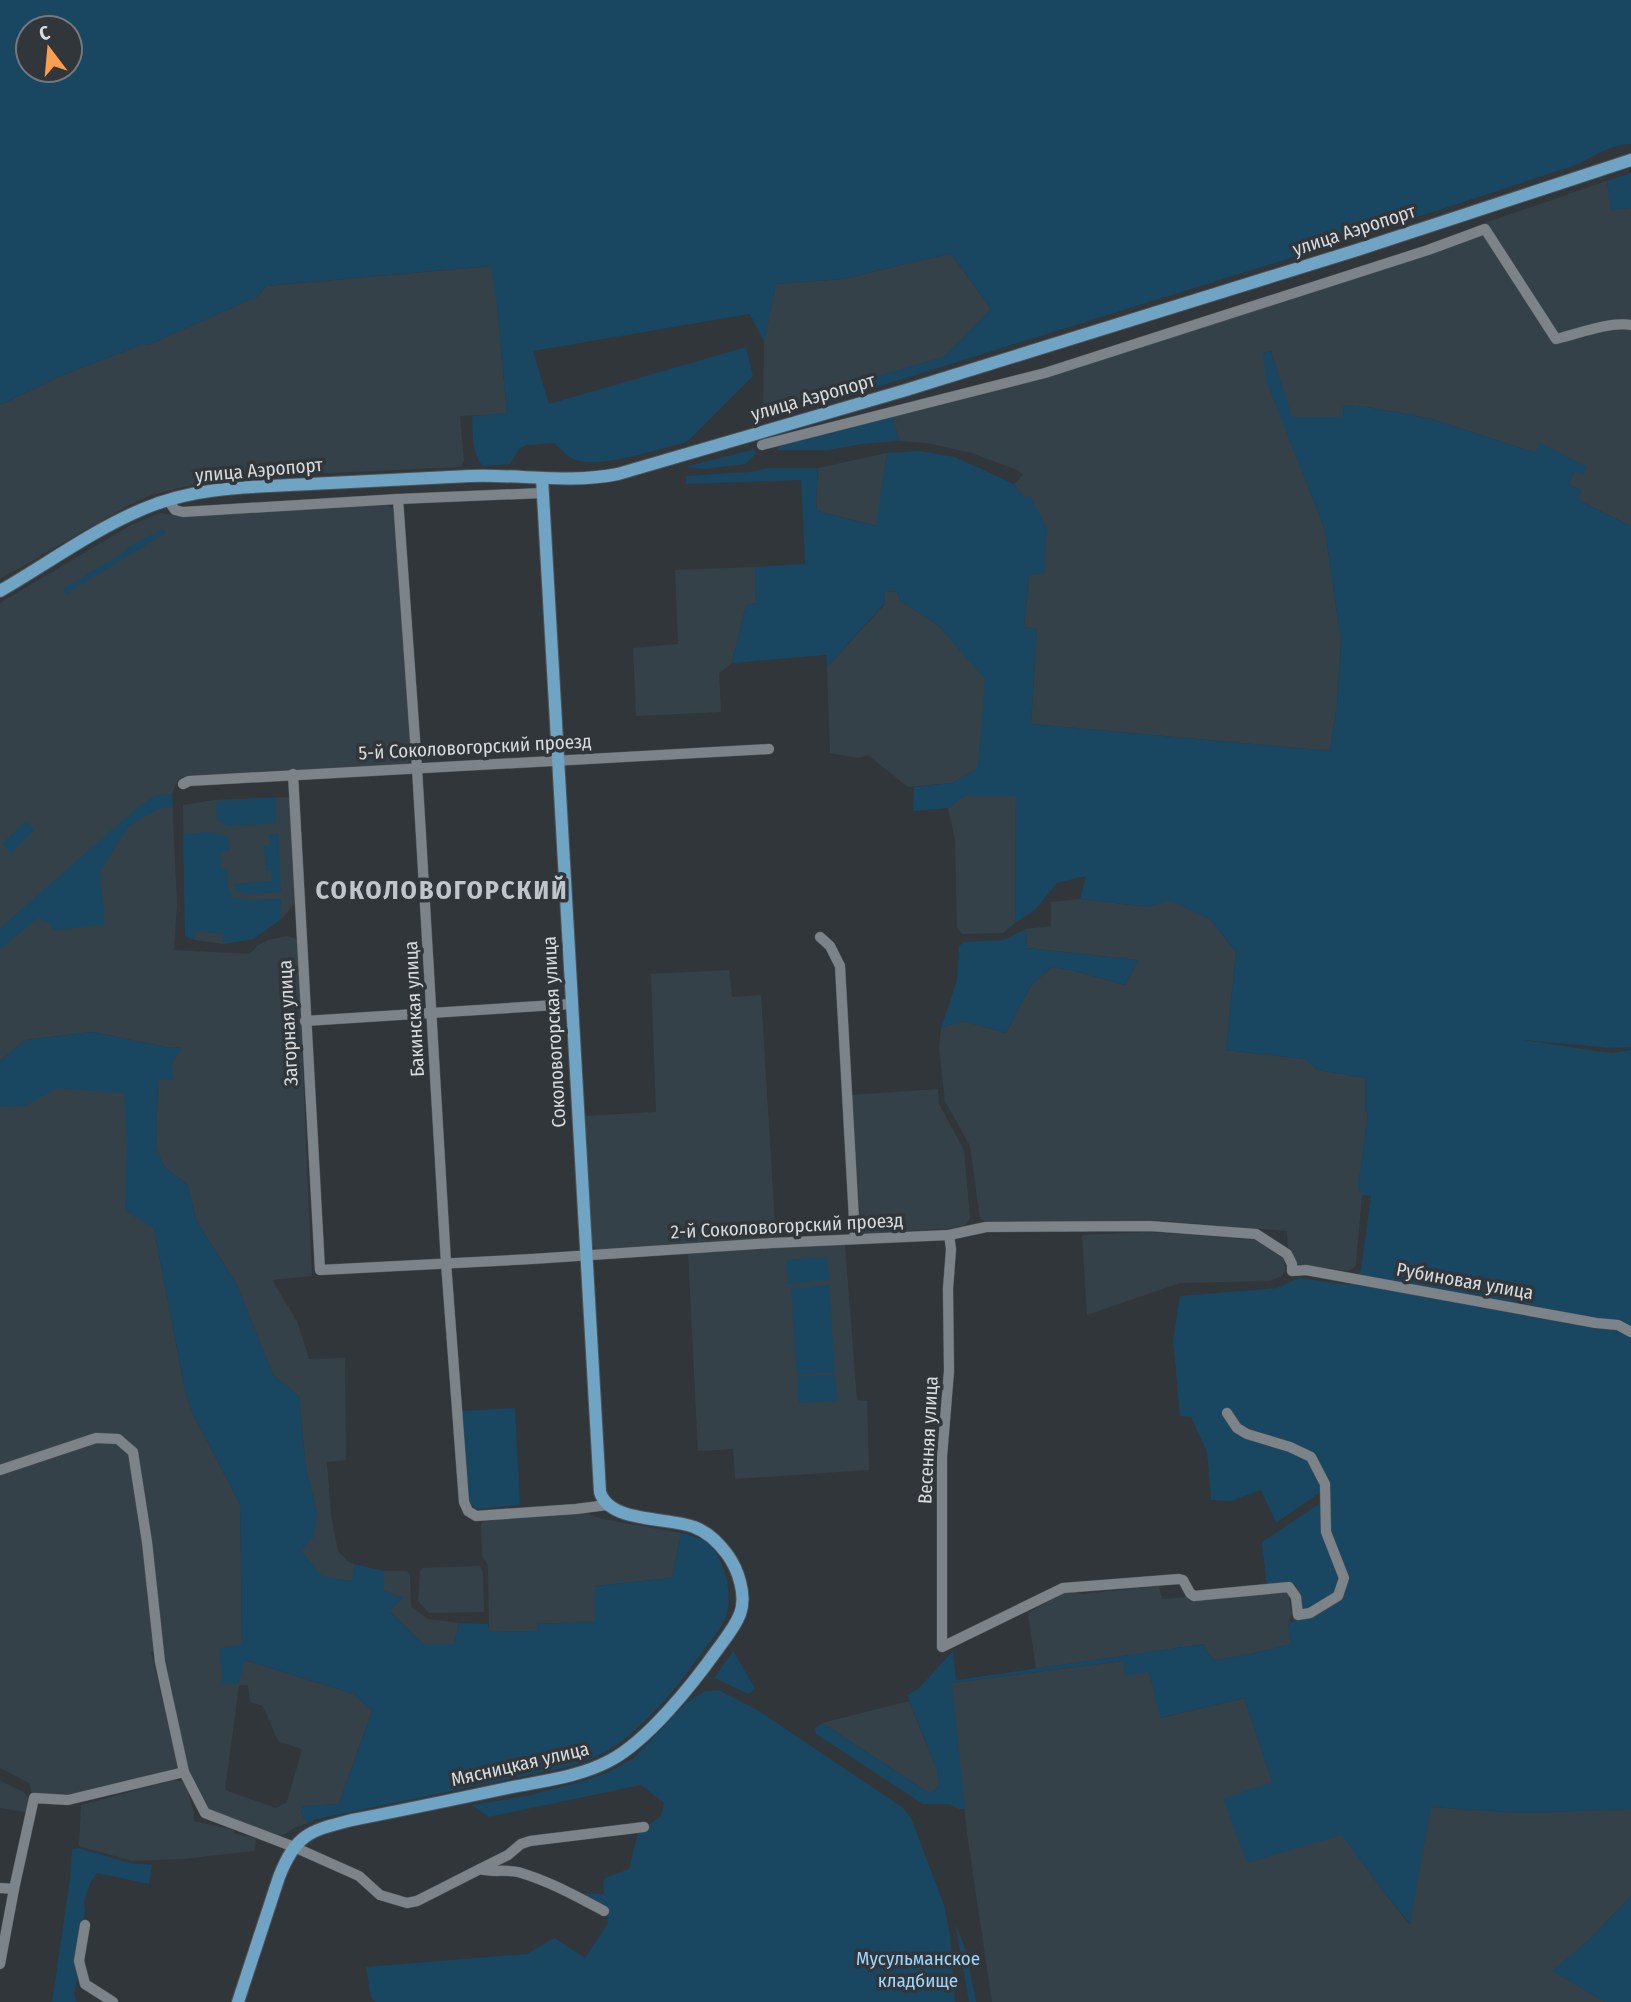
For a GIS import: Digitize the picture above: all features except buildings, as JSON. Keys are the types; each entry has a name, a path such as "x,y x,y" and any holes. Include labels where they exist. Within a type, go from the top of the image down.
{"main road":[{"name":"улица Аэропорт","path":"0,591 111,525 168,500 212,490 256,487 482,476 572,480 618,474 906,390 1357,250 1631,160"},
{"name":"Соколовогорская улица","path":"542,478 600,1492 604,1502"},
{"name":"Мясницкая улица","path":"238,2002 286,1858 310,1833 321,1828 541,1781 594,1767 628,1749 646,1733 706,1665 734,1625 742,1606 741,1586 732,1561 714,1538 696,1528 624,1514 604,1502"}],"street":[{"path":"762,445 1045,373 1416,254 1485,229 1556,339 1598,328 1631,325"},
{"path":"168,500 175,510 183,512 398,499 543,494"},
{"name":"Бакинская улица","path":"398,499 446,1263 464,1502 468,1511 476,1516 576,1509 604,1502"},
{"name":"5-й Соколовогорский проезд","path":"183,784 189,781 293,774 769,749"},
{"name":"Загорная улица","path":"293,774 320,1270"},
{"path":"820,937 830,946 841,966 855,1238"},
{"path":"305,1021 571,1003"},
{"name":"2-й Соколовогорский проезд","path":"320,1270 855,1238 949,1235 986,1227 1150,1226 1256,1234 1287,1254 1292,1271"},
{"name":"Весенняя улица","path":"949,1235 949,1371 942,1457 943,1647 1063,1588 1179,1579 1183,1580 1189,1593 1194,1596 1289,1587 1296,1597 1298,1615 1310,1613 1338,1596 1344,1578 1326,1532 1325,1484 1311,1457 1290,1447 1247,1434 1237,1428 1227,1413"},
{"name":"Рубиновая улица","path":"1292,1271 1306,1270 1618,1325 1631,1332"},
{"path":"0,1470 96,1438 118,1439 133,1452 148,1542 160,1662 184,1772 205,1813 294,1847 359,1876 380,1895 407,1903 418,1902 530,1841 644,1827"},
{"path":"0,1964 34,1798 68,1800 184,1772"},
{"path":"480,1869 515,1871 557,1886 604,1911"},
{"path":"0,1888 14,1889"},
{"path":"85,1925 79,1961 85,1984 113,2002"}],"shaded area":[{"path":"1607,181 1611,209 1631,208 1631,526 1578,500 1581,490 1568,484 1575,471 1540,443 1536,453 1432,419 1368,407 1344,405 1343,417 1291,417 1271,351 1263,353 1286,430 1325,530 1341,642 1337,704 1330,751 1031,724 1037,629 1024,627 1029,575 1044,575 1030,496 1025,499 1014,484 1023,475 972,453 927,443 899,441 892,415 1369,274 1479,225"},
{"path":"948,254 954,258 991,309 944,357 854,383 854,394 770,417 763,414 764,342 776,284 843,279"},
{"path":"492,266 507,414 460,416 464,461 461,467 264,476 212,480 187,486 152,495 131,504 0,579 0,405 56,378 140,345 148,345 258,296 266,286"},
{"path":"887,453 877,526 817,511 818,468"},
{"path":"384,503 396,511 411,755 409,761 405,765 181,777 172,794 177,905 174,950 250,954 268,940 288,936 297,939 312,1276 272,1280 297,1321 309,1359 345,1358 346,1460 327,1462 331,1515 338,1551 354,1564 353,1581 322,1577 301,1551 317,1513 306,1469 299,1396 273,1375 237,1285 196,1220 188,1185 164,1167 156,1148 158,1078 171,1066 181,1047 171,1048 93,1032 25,1040 0,1061 0,603 131,525 160,513 180,516"},
{"path":"755,567 756,603 746,605 732,663 719,673 721,712 636,716 633,648 678,644 675,570"},
{"path":"897,591 900,601 938,625 986,679 978,768 952,783 908,787 868,755 859,758 830,753 827,667 885,604 884,592"},
{"path":"964,796 1016,796 1015,923 1003,933 962,934 957,928 955,840 948,808"},
{"path":"291,797 295,902 287,913 253,939 223,944 185,936 183,805 214,800"},
{"path":"1080,899 1149,907 1168,899 1210,919 1236,952 1226,1050 1306,1059 1318,1070 1366,1078 1365,1110 1368,1113 1358,1188 1362,1195 1354,1268 1348,1271 1297,1264 1288,1248 1287,1231 1151,1220 986,1222 980,1218 970,1146 945,1101 939,1049 941,1028 963,1021 1006,1033 1031,985 1052,967 1125,985 1138,960 1027,948 1026,929 1051,926 1051,902"},
{"path":"729,970 732,997 761,995 776,1240 598,1251 591,1244 585,1116 656,1112 651,974"},
{"path":"0,1075 131,1087 154,1229 186,1395 192,1412 240,1504 244,1660 354,1694 372,1711 339,1804 303,1806 301,1813 308,1823 277,1836 206,1809 188,1770 163,1651 151,1652 178,1767 67,1798 32,1793 29,1783 0,1768","holes":["239,1685 248,1685 250,1702 263,1706 278,1741 302,1749 287,1802 276,1808 225,1790"]},
{"path":"938,1089 939,1104 964,1150 970,1218 966,1225 953,1228 861,1234 852,1095"},
{"path":"1149,1232 1255,1240 1278,1253 1284,1260 1285,1271 1282,1276 1270,1281 1180,1283 1087,1315 1082,1235"},
{"path":"845,1244 857,1400 867,1401 869,1470 735,1479 733,1449 698,1451 688,1253"},
{"path":"584,1512 602,1519 681,1533 672,1578 595,1586 596,1622 538,1624 537,1631 489,1632 488,1565 482,1555 481,1524 485,1521"},
{"path":"480,1566 483,1573 484,1612 429,1613 418,1601 422,1568"},
{"path":"384,1571 407,1571 410,1575 411,1607 428,1619 459,1623 454,1644 423,1644 388,1610 403,1598 384,1591"},
{"path":"1159,1586 1162,1599 1262,1591 1288,1592 1292,1614 1288,1623 1291,1644 1215,1660 1208,1654 1204,1644 1036,1669 1028,1613 1070,1590 1082,1594"},
{"path":"1123,1661 1149,1672 1161,1718 1244,1698 1272,1782 1342,1834 1409,1924 1430,1807 1525,1813 1631,1809 1631,1896 1590,1939 1553,1971 1605,2002 992,2002 967,1833 951,1683"},
{"path":"909,1701 937,1770 939,1784 935,1791 929,1793 822,1723"},
{"path":"175,1780 185,1782 194,1821 256,1838 254,1851 132,1861 79,1846 81,1805"},
{"path":"0,1781 24,1792 28,1798 26,1812 0,1808"}],"green space":[{"path":"0,0 1631,0 1631,144 1611,148 1579,164 1326,247 854,394 853,383 944,357 991,309 954,258 948,254 843,279 776,284 764,342 750,314 533,351 549,404 746,347 753,376 689,440 644,453 613,460 586,462 570,457 554,443 527,445 520,448 510,464 483,466 475,449 472,416 507,414 491,266 266,286 258,296 148,345 140,345 56,378 0,405"},
{"path":"1631,173 1631,208 1611,210 1607,181"},
{"path":"1271,351 1292,417 1343,417 1344,405 1368,407 1432,419 1536,453 1539,442 1587,467 1583,475 1575,471 1568,484 1581,490 1578,500 1631,526 1631,1047 1611,1048 1523,1040 1611,1053 1631,1050 1631,1809 1525,1813 1431,1807 1410,1924 1342,1835 1247,1863 1223,1799 1272,1782 1244,1698 1160,1718 1149,1672 1125,1676 1123,1661 952,1683 965,1809 949,1804 923,1804 816,1734 815,1728 822,1723 929,1793 935,1791 939,1784 937,1770 907,1695 918,1689 953,1651 956,1680 1204,1644 1208,1654 1215,1660 1251,1654 1290,1644 1288,1623 1311,1616 1345,1585 1329,1532 1330,1492 1322,1491 1276,1523 1261,1490 1231,1501 1211,1500 1207,1452 1191,1417 1180,1416 1173,1341 1180,1296 1277,1288 1299,1278 1351,1285 1361,1269 1371,1196 1362,1195 1358,1188 1368,1113 1365,1110 1366,1078 1318,1070 1305,1059 1226,1050 1236,952 1210,919 1168,900 1149,907 1080,899 1086,876 1057,883 1035,910 1015,923 1016,796 964,796 948,808 913,811 914,787 952,783 978,768 985,679 938,625 900,601 897,591 884,592 885,603 827,667 826,655 732,663 746,605 756,603 755,567 805,564 801,480 686,484 686,476 769,468 818,468 817,511 876,526 887,453 920,451 955,457 1014,484 1025,498 1030,496 1047,528 1044,575 1029,575 1024,627 1037,629 1031,724 1330,751 1337,704 1341,642 1325,530 1267,383 1263,353"},
{"path":"892,415 899,441 828,450 778,450 775,445"},
{"path":"755,449 756,454 745,464 705,469 685,467"},
{"path":"162,529 167,532 66,594 63,589"},
{"path":"172,794 173,806 158,809 129,826 100,871 105,925 53,930 50,924 38,918 0,949 0,928 138,807 156,795"},
{"path":"276,798 276,823 228,826 217,820 216,801"},
{"path":"26,821 34,830 11,853 2,844"},
{"path":"210,832 228,836 229,851 221,851 222,870 228,869 228,887 232,897 250,900 281,899 280,920 253,939 223,944 223,934 196,931 195,940 185,936 183,834"},
{"path":"278,833 281,892 249,894 236,891 234,884 272,881 271,871 266,871 264,846 270,846 269,834"},
{"path":"1026,929 1027,948 1138,960 1125,985 1052,967 1031,985 1006,1033 963,1021 941,1028 957,980 959,946 964,942 1004,940"},
{"path":"93,1032 171,1048 182,1047 171,1066 174,1080 158,1079 156,1148 164,1167 188,1185 196,1220 237,1285 273,1375 299,1396 306,1469 317,1513 314,1536 301,1551 322,1576 352,1581 354,1564 384,1571 384,1591 403,1598 389,1611 423,1644 454,1644 459,1623 488,1624 490,1632 537,1631 537,1624 595,1622 595,1586 672,1578 681,1533 706,1542 718,1556 726,1576 729,1597 724,1620 673,1690 636,1730 622,1741 598,1756 568,1767 316,1819 308,1823 301,1813 303,1806 339,1804 372,1711 354,1694 245,1660 238,1684 223,1684 219,1649 242,1645 240,1504 192,1412 186,1395 154,1229 125,1211 127,1148 124,1093 57,1088 25,1106 0,1107 0,1061 25,1040"},
{"path":"827,1257 829,1280 788,1284 786,1260"},
{"path":"829,1285 835,1372 797,1375 791,1288"},
{"path":"835,1374 837,1401 799,1403 797,1377"},
{"path":"515,1408 520,1505 475,1509 468,1500 462,1411"},
{"path":"1322,1502 1340,1577 1334,1595 1305,1611 1301,1609 1296,1585 1267,1587 1262,1542"},
{"path":"733,1651 755,1688 749,1694 714,1678"},
{"name":"Мусульманское кладбище","path":"719,1690 759,1711 903,1808 911,1818 944,1905 950,1935 955,2002 375,2002 371,1997 366,1967 527,1954 554,1938 585,1958 608,1923 606,1905 581,1893 604,1894 605,1878 629,1869 638,1833 661,1816 664,1803 641,1785 489,1817 472,1805 526,1796 609,1772 634,1758 686,1703 705,1691"},
{"path":"78,1848 130,1863 152,1865 149,1884 97,1873 90,1883 84,1901 85,1913 76,1967 76,2002 52,2002 72,1849"},
{"path":"1631,1896 1631,2002 1605,2002 1552,1971 1590,1939"},
{"path":"955,1922 966,1951 976,2002 969,2002"}],"district":[{"name":"СОКОЛОВОГОРСКИЙ","path":"442,890"}]}
